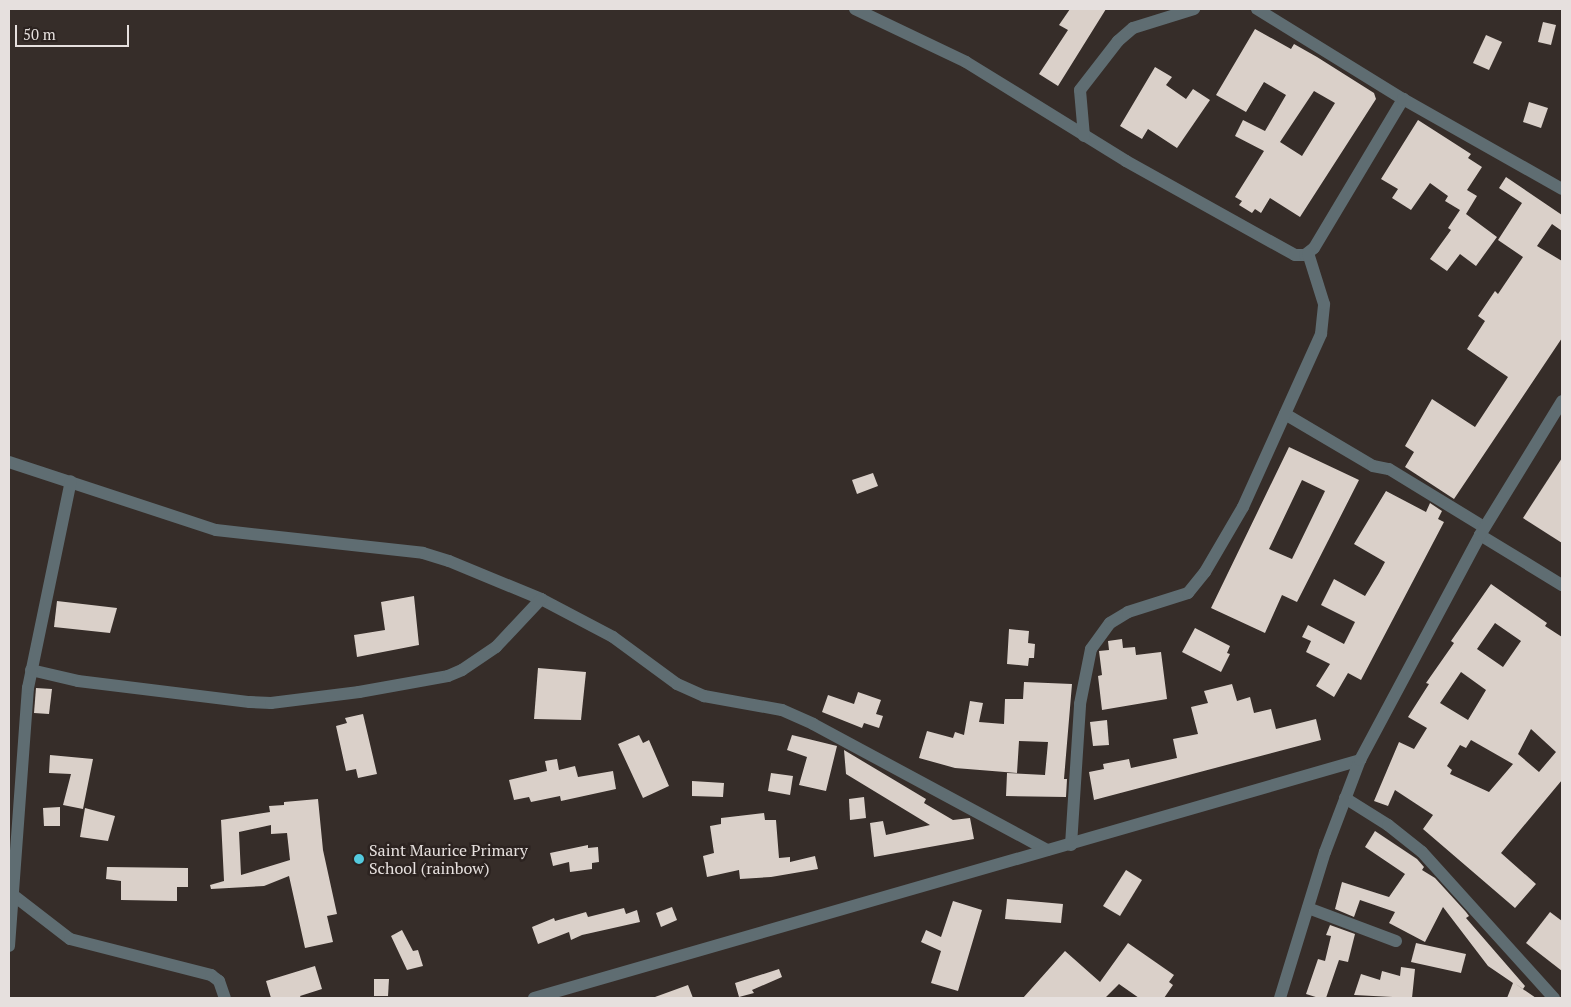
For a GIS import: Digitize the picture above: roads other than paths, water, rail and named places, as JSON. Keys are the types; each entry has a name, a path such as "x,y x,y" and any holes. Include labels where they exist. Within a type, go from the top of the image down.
{"street":[{"path":"855,9 966,62 1084,136 1295,255 1308,253 1314,248 1403,99"},
{"path":"1084,136 1080,90 1118,41 1133,28 1194,9"},
{"path":"1257,9 1403,99 1562,189"},
{"path":"1071,845 1080,704 1091,649 1110,623 1128,612 1188,593 1197,584 1243,507 1321,334 1324,319 1322,290 1308,253"},
{"path":"1280,998 1308,908 1345,798 1360,760 1482,531 1562,402"},
{"path":"1285,414 1373,466 1389,469 1562,585"},
{"path":"9,462 216,530 423,553 541,599 613,637 678,684 704,696 782,710 814,724 1047,850"},
{"path":"9,946 23,733 31,670 71,481"},
{"path":"31,670 78,681 250,702 270,703 359,692 448,676 462,670 496,648 541,599"},
{"path":"534,998 1047,850 1071,845 1360,760"},
{"path":"1345,798 1388,825 1422,852 1554,998"},
{"path":"13,896 70,939 211,975 220,981 225,998"},
{"path":"1308,908 1396,941"}],"place":[{"name":"Saint Maurice Primary School (rainbow)","path":"359,859"}]}
